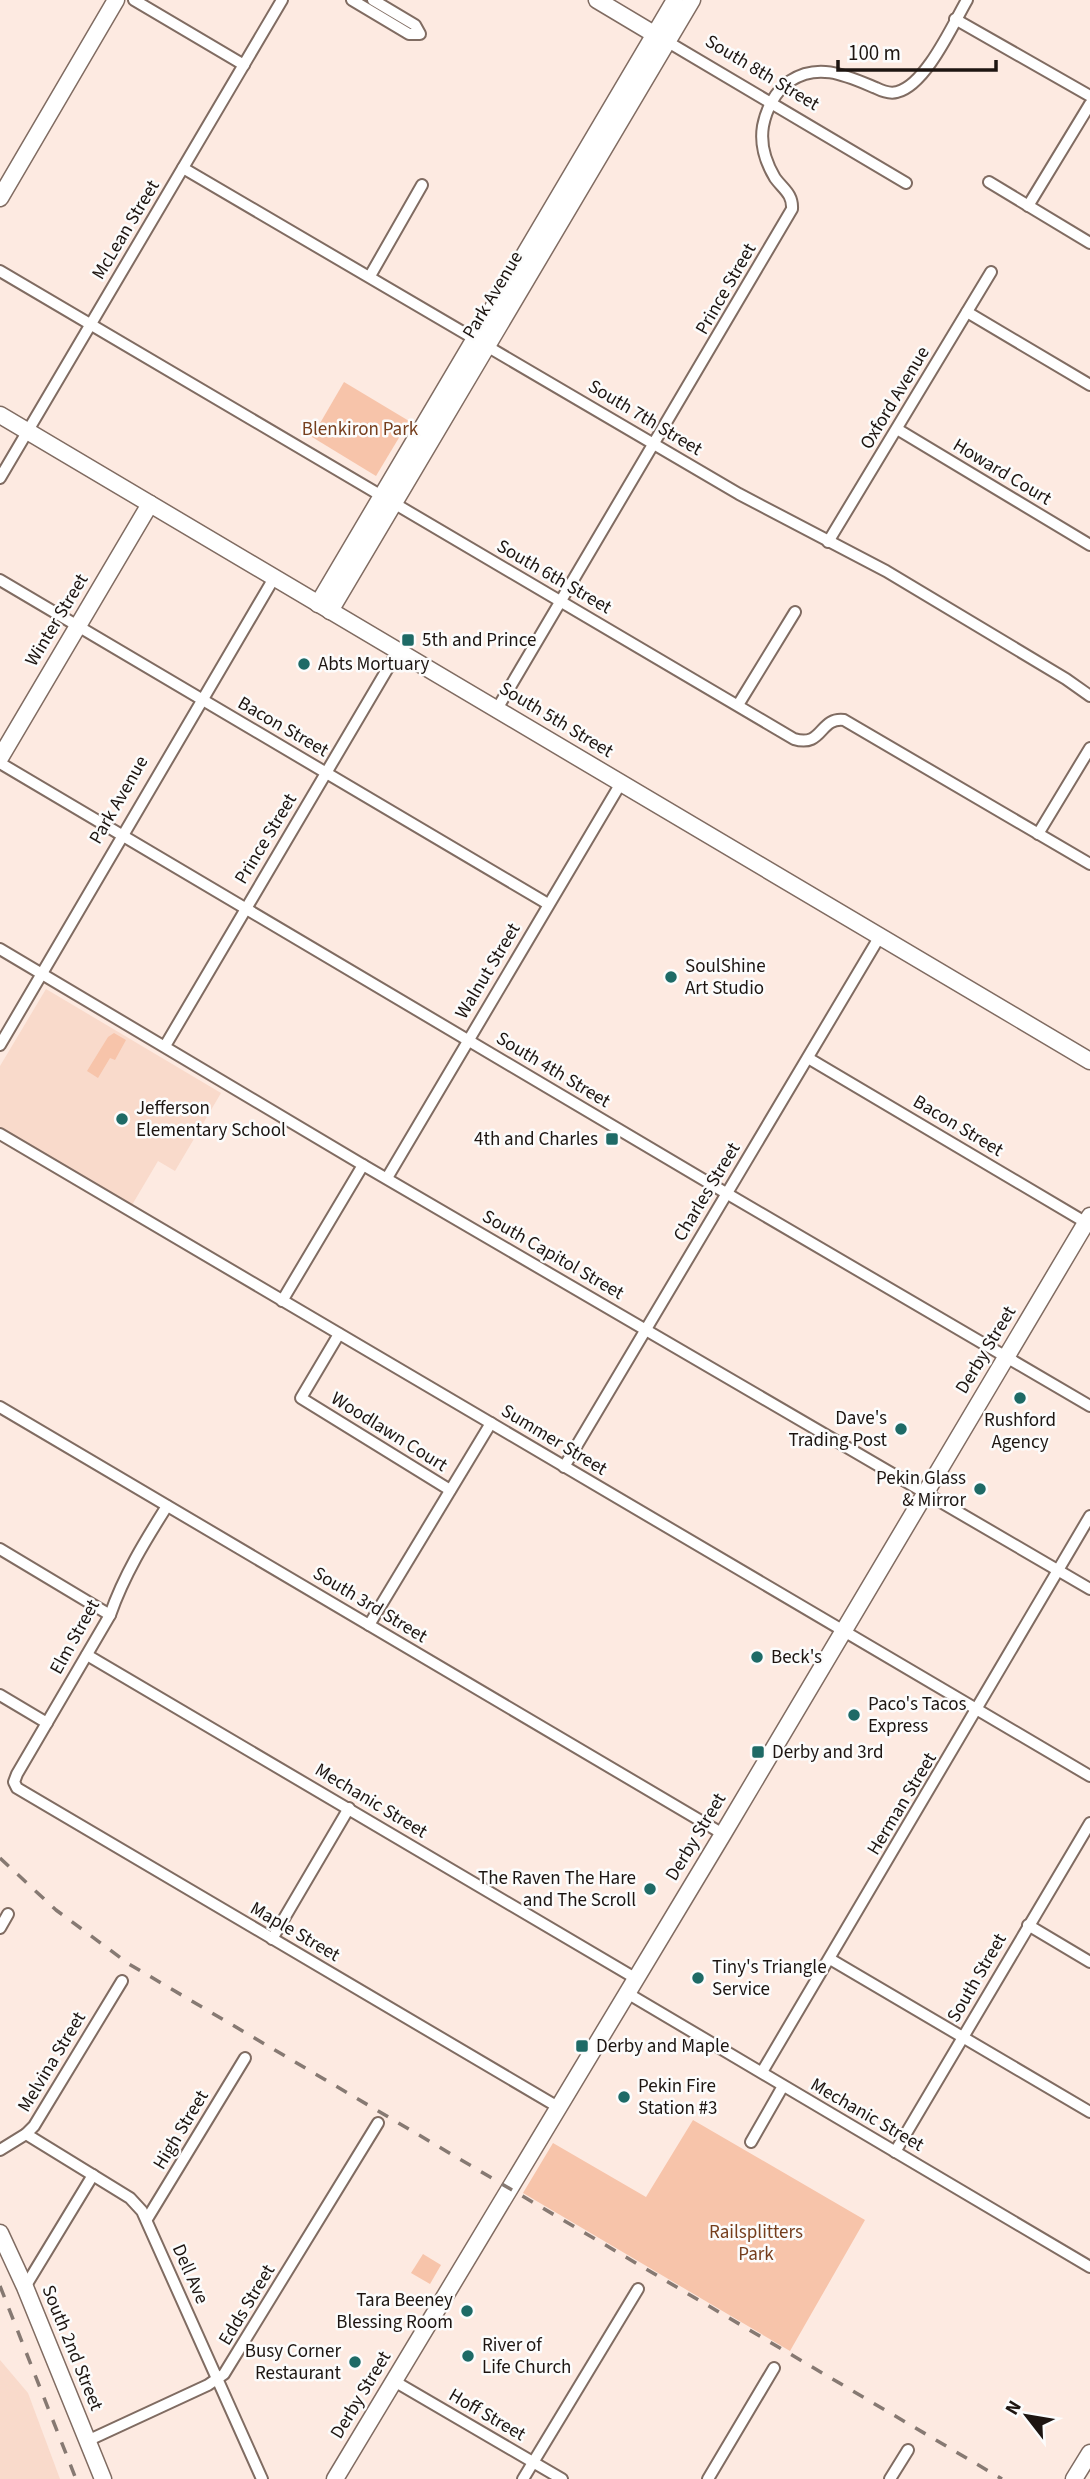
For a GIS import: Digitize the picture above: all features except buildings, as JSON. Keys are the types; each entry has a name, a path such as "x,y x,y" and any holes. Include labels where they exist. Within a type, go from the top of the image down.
{"street":[{"path":"0,198 116,0"},
{"path":"134,0 244,65"},
{"name":"McLean Street","path":"0,478 282,0"},
{"path":"352,0 409,34 420,34 415,25 373,0"},
{"name":"South 8th Street","path":"597,0 906,183"},
{"name":"Park Avenue","path":"661,38 675,0"},
{"name":"Park Avenue","path":"324,607 661,38 692,0"},
{"path":"771,103 788,83 813,71 842,75 882,90 898,92 926,68 967,0"},
{"path":"956,19 1090,96"},
{"name":"Prince Street","path":"497,709 792,209 790,196 775,177 765,154 762,129 771,103"},
{"path":"1028,206 1090,104"},
{"name":"South 7th Street","path":"184,168 654,444 828,542 897,577 1090,696"},
{"path":"989,182 1090,243"},
{"path":"370,276 422,185"},
{"name":"South 6th Street","path":"0,271 794,739 803,742 814,739 831,721 844,720 1090,864"},
{"name":"Oxford Avenue","path":"828,542 991,272"},
{"path":"967,312 1090,385"},
{"name":"South 5th Street","path":"0,415 1090,1061"},
{"name":"Howard Court","path":"897,429 1090,545"},
{"name":"Winter Street","path":"0,760 150,505"},
{"name":"Park Avenue","path":"0,1045 274,578"},
{"name":"Bacon Street","path":"0,580 548,904"},
{"path":"738,705 795,612"},
{"name":"Prince Street","path":"165,1046 398,651"},
{"path":"1038,834 1090,748"},
{"name":"South 4th Street","path":"0,760 245,909 1090,1406"},
{"name":"Walnut Street","path":"387,1178 621,783"},
{"name":"Charles Street","path":"564,1467 880,936"},
{"name":"South Capitol Street","path":"0,949 1090,1589"},
{"name":"Bacon Street","path":"808,1058 1089,1221"},
{"name":"Summer Street","path":"0,1134 1090,1776"},
{"path":"282,1301 363,1164"},
{"name":"Derby Street","path":"335,2479 1089,1221"},
{"name":"Woodlawn Court","path":"339,1334 301,1398 450,1490"},
{"name":"South 3rd Street","path":"0,1407 723,1834"},
{"path":"369,1625 491,1423"},
{"name":"Elm Street","path":"15,1785 17,1774 110,1615 134,1559 167,1506"},
{"name":"Herman Street","path":"762,2073 1090,1516"},
{"path":"0,1549 110,1615"},
{"name":"Mechanic Street","path":"87,1655 635,1978"},
{"path":"0,1695 47,1723"},
{"name":"Maple Street","path":"15,1785 20,1791 558,2107"},
{"path":"272,1939 349,1808"},
{"name":"South Street","path":"895,2152 1090,1823"},
{"path":"0,1928 8,1914"},
{"path":"1028,1925 1090,1962"},
{"path":"830,1959 1090,2112"},
{"name":"Melvina Street","path":"0,2150 34,2126 122,1981"},
{"name":"Mechanic Street","path":"627,1993 1090,2267"},
{"name":"High Street","path":"147,2220 245,2058"},
{"path":"751,2142 783,2086"},
{"name":"Edds Street","path":"87,2441 218,2380 239,2351 378,2123"},
{"name":"Dell Ave","path":"26,2134 130,2198 147,2220 262,2479"},
{"path":"25,2287 93,2175"},
{"name":"South 2nd Street","path":"0,2233 25,2287 103,2479"},
{"path":"523,2479 638,2290"},
{"path":"708,2479 774,2368"},
{"name":"Hoff Street","path":"394,2381 562,2479"},
{"path":"890,2479 908,2450"},
{"path":"1074,2479 1090,2453"}],"shaded area":[{"path":"46,989 221,1093 175,1171 158,1161 132,1205 0,1127 0,1066"},
{"path":"0,2360 28,2393 60,2479 0,2479"}],"green space":[{"name":"Blenkiron Park","path":"344,382 409,421 376,476 312,437"},
{"path":"114,1033 126,1040 115,1060 110,1058 98,1078 87,1071 108,1037"},
{"name":"Railsplitters Park","path":"693,2120 865,2220 790,2351 523,2193 553,2143 646,2197"},
{"path":"423,2254 441,2265 430,2284 411,2273"}],"railway":[{"path":"0,1858 56,1910 129,1964 1002,2479"},
{"path":"0,2286 76,2479"}],"place":[{"name":"5th and Prince","path":"408,640"},
{"name":"Abts Mortuary","path":"304,664"},
{"name":"SoulShine Art Studio","path":"671,977"},
{"name":"Jefferson Elementary School","path":"122,1119"},
{"name":"4th and Charles","path":"612,1139"},
{"name":"Rushford Agency","path":"1020,1398"},
{"name":"Dave's Trading Post","path":"901,1429"},
{"name":"Pekin Glass & Mirror","path":"980,1489"},
{"name":"Beck's","path":"757,1657"},
{"name":"Paco's Tacos Express","path":"854,1715"},
{"name":"Derby and 3rd","path":"758,1752"},
{"name":"The Raven The Hare and The Scroll","path":"650,1889"},
{"name":"Tiny's Triangle Service","path":"698,1978"},
{"name":"Derby and Maple","path":"582,2046"},
{"name":"Pekin Fire Station #3","path":"624,2097"},
{"name":"Tara Beeney Blessing Room","path":"467,2311"},
{"name":"River of Life Church","path":"468,2356"},
{"name":"Busy Corner Restaurant","path":"355,2362"}]}
